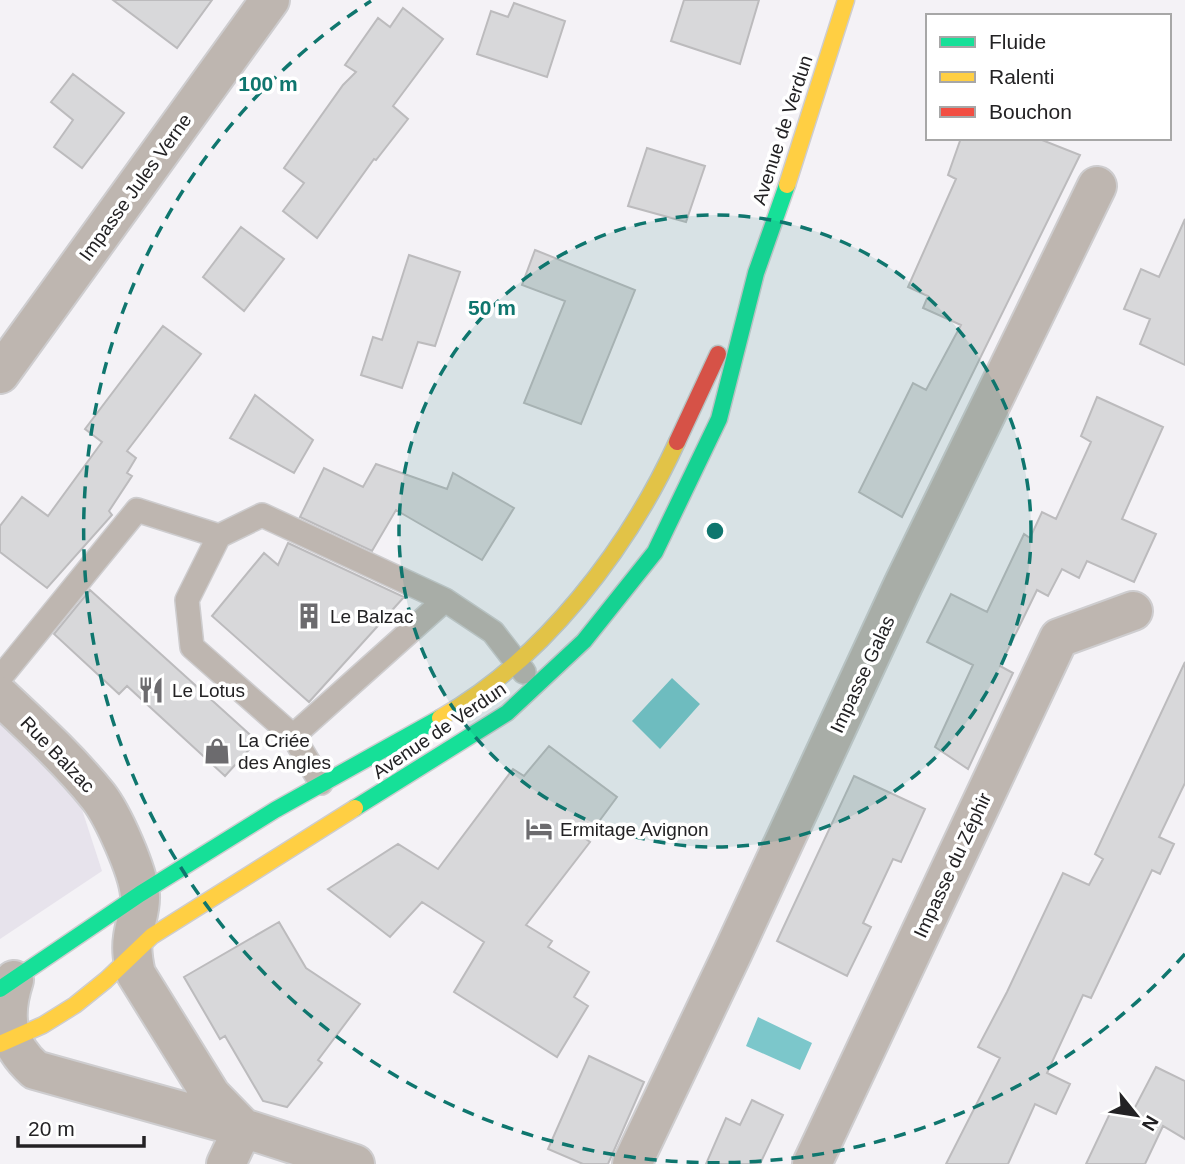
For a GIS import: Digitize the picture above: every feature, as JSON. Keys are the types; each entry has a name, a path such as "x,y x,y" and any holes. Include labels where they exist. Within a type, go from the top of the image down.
{"main road":[{"name":"Avenue de Verdun","path":"6,1042 43,1025 75,1005 107,981 152,936 169,924 452,750 507,713 584,641 618,601 655,552 719,419 757,273 802,142 846,0"},
{"name":"Avenue de Verdun","path":"7,985 140,894 321,783 459,707 517,663 588,588 628,534 662,475 757,273"}],"street":[{"name":"Impasse Jules Verne","path":"0,374 270,0"},
{"name":"Impasse Galas","path":"632,1164 903,585 1097,186"},
{"name":"Impasse du Zéphir","path":"812,1164 1059,638 1133,611"},
{"name":"Rue Balzac","path":"0,696 30,723 100,798 132,860 140,894"},
{"path":"140,894 131,956 136,974 211,1095 243,1128"},
{"path":"7,985 6,1042 35,1070 243,1128 355,1164"},
{"path":"226,1164 243,1128"}],"lane":[{"path":"0,678 137,510 219,536"},
{"path":"321,783 293,736 192,647 187,600 219,536 262,515 445,600 493,632 535,689"},
{"path":"293,736 445,600"}],"shaded area":[{"path":"0,718 75,788 102,871 0,939"}],"water":[{"path":"672,678 700,704 660,749 632,721"},
{"path":"758,1017 812,1043 800,1070 746,1046"}],"building":[{"path":"113,0 212,0 177,48"},
{"path":"684,0 759,0 740,64 671,41"},
{"path":"514,3 565,21 547,77 477,54 491,11 508,17"},
{"path":"403,8 443,39 393,106 408,119 376,160 374,159 317,238 283,211 304,183 284,168 343,85 356,72 345,65 378,18 390,27"},
{"path":"73,74 124,113 82,168 54,147 73,120 51,102"},
{"path":"960,140 1042,140 1080,155 902,517 859,492 913,383 926,390 961,325 923,308 928,296 908,287 956,179 948,175"},
{"path":"647,148 705,166 686,222 628,206"},
{"path":"1185,219 1185,365 1140,344 1150,319 1124,309 1141,269 1159,277"},
{"path":"241,227 284,259 244,311 203,277"},
{"path":"535,250 635,290 581,424 524,403 565,301 522,285"},
{"path":"409,255 460,272 435,346 418,342 402,388 361,375 373,337 382,340"},
{"path":"163,326 201,354 127,451 136,458 127,473 132,476 109,511 112,515 47,588 0,552 0,526 22,497 48,516 102,442 85,429"},
{"path":"255,395 313,440 294,473 230,438"},
{"path":"1097,397 1163,427 1122,519 1156,534 1134,582 1087,561 1079,578 1062,569 1048,596 1037,590 1000,666 1013,673 968,769 935,747 973,665 927,642 951,594 987,612 1024,534 1030,538 1042,512 1056,519 1091,442 1081,436"},
{"path":"376,464 447,489 453,473 514,508 482,560 396,510 372,551 300,517 324,468 363,487"},
{"name":"Le Balzac","path":"288,543 404,597 309,702 212,616 264,553 278,565"},
{"path":"90,590 257,741 225,776 127,686 119,694 54,634"},
{"path":"1185,662 1185,783 1159,837 1174,844 1160,874 1152,870 1091,998 1083,995 1047,1073 1070,1084 1056,1114 1035,1104 1008,1164 946,1164 1000,1058 978,1047 1063,873 1089,885 1103,859 1095,854"},
{"path":"549,746 617,797 586,839 590,842 526,925 552,941 548,947 589,972 574,997 588,1006 557,1057 454,992 484,942 422,902 390,937 328,889 398,844 438,869 513,769 524,776"},
{"path":"854,776 925,809 901,862 893,859 863,923 871,927 847,976 777,941"},
{"path":"279,922 306,968 360,1004 318,1060 322,1063 287,1107 263,1101 225,1036 220,1039 184,977"},
{"path":"589,1056 644,1082 608,1164 583,1164 548,1149"},
{"path":"1156,1067 1185,1081 1185,1139 1163,1126 1145,1164 1086,1164 1112,1109 1130,1117"},
{"path":"752,1100 783,1115 760,1164 706,1164 726,1118 740,1125"}],"traffic: fast":[{"path":"355,808 507,713 584,641 655,552 719,419 756,273 787,185"},
{"path":"0,989 140,894 275,810 440,718"}],"traffic: slow":[{"path":"787,185 846,0"},
{"path":"440,718 478,694 514,665 579,598 634,522 677,442"},
{"path":"0,1044 43,1025 75,1005 152,936 355,808"}],"traffic: jam":[{"path":"677,442 718,354"}],"place":[{"name":"Le Balzac","path":"309,616"},
{"name":"Le Lotus","path":"151,690"},
{"name":"La Criée des Angles","path":"217,751"},
{"name":"Ermitage Avignon","path":"539,829"}]}
